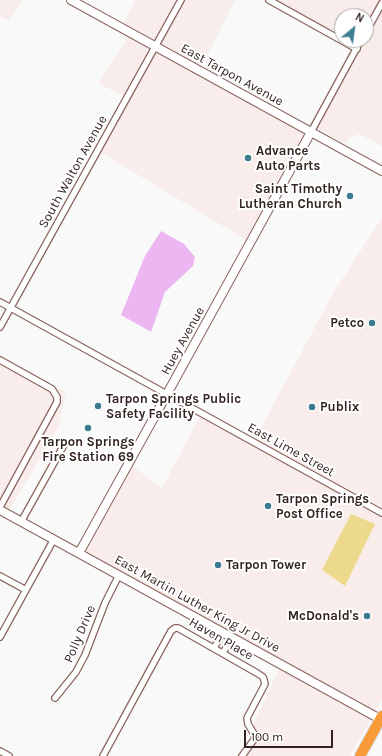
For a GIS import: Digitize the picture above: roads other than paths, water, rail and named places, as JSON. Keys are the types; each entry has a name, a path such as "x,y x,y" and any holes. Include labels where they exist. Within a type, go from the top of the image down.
{"highway":[{"path":"360,756 382,719"}],"street":[{"name":"East Tarpon Avenue","path":"71,0 382,171"},
{"name":"South Walton Avenue","path":"0,327 181,0"},
{"path":"269,0 357,49 311,132"},
{"path":"374,18 382,3"},
{"name":"Huey Avenue","path":"79,552 311,132"},
{"name":"East Lime Street","path":"0,302 382,513"},
{"path":"0,360 52,389 57,397 57,402 0,509"},
{"path":"22,522 65,443"},
{"name":"East Martin Luther King Jr Drive","path":"0,509 382,719"},
{"path":"1,635 54,539"},
{"name":"Polly Drive","path":"55,698 76,672 85,655 105,603 119,575"},
{"path":"0,576 26,590"},
{"name":"Haven Place","path":"103,756 175,628 181,629 260,674 264,680 265,684 248,718 248,723 255,738 242,756"},
{"path":"214,648 223,632"},
{"path":"223,653 232,637"},
{"path":"0,751 8,756"}],"place":[{"name":"Advance Auto Parts","path":"248,158"},
{"name":"Saint Timothy Lutheran Church","path":"350,196"},
{"name":"Petco","path":"372,323"},
{"name":"Tarpon Springs Public Safety Facility","path":"98,406"},
{"name":"Publix","path":"312,407"},
{"name":"Tarpon Springs Fire Station 69","path":"88,428"},
{"name":"Tarpon Springs Post Office","path":"268,506"},
{"name":"Tarpon Tower","path":"218,565"},
{"name":"McDonald's","path":"367,616"}]}
